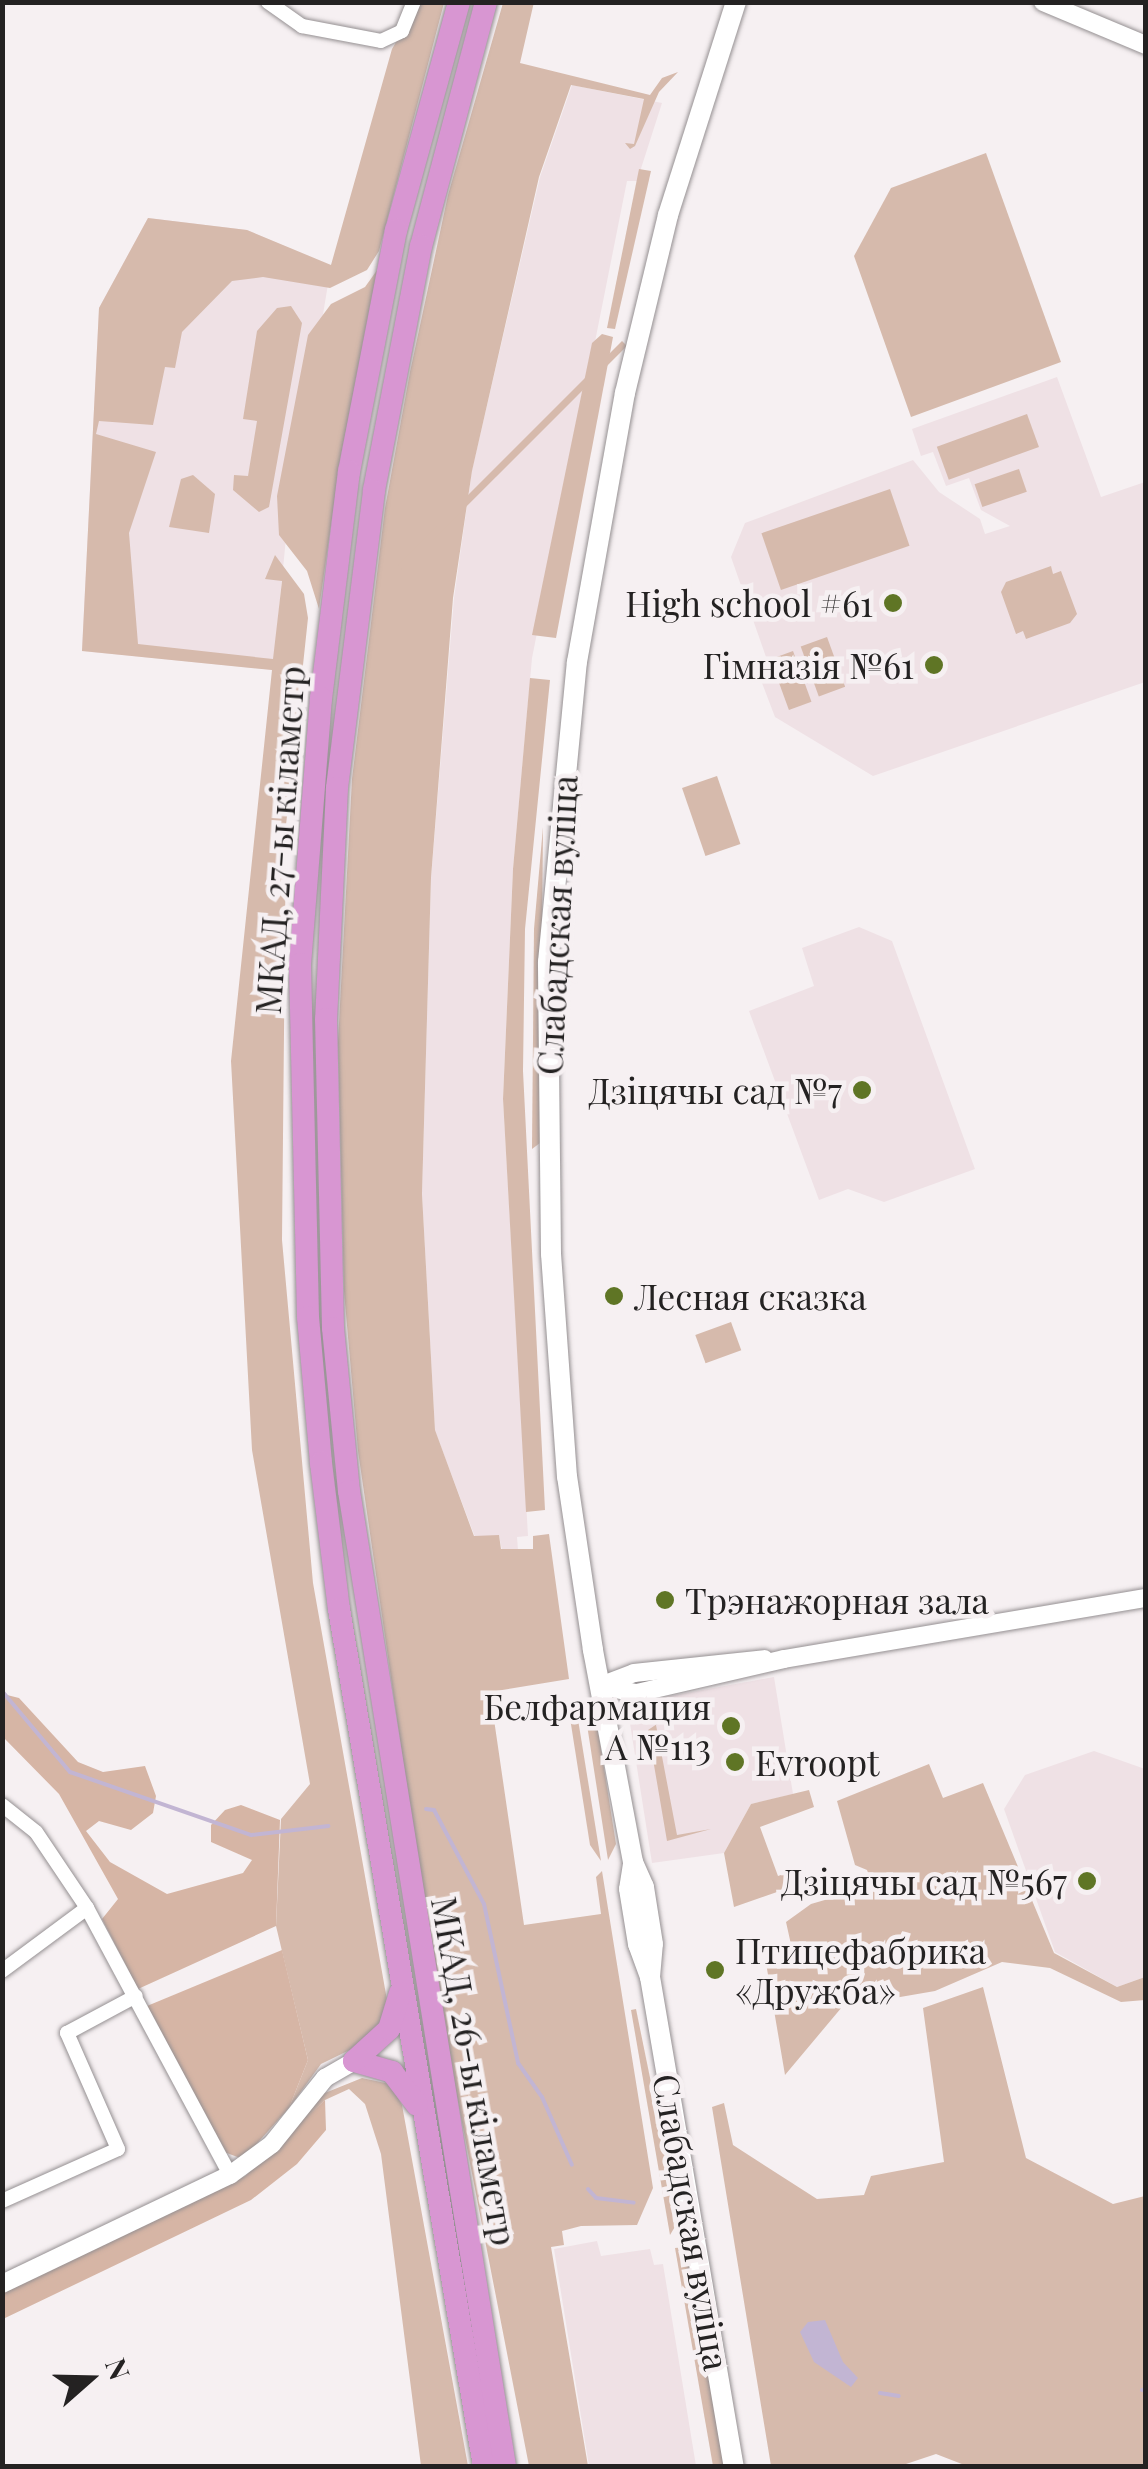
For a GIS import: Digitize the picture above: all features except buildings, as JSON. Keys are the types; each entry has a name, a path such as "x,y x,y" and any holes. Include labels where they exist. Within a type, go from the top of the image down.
{"highway":[{"name":"МКАД, 27-ы кіламетр","path":"364,1690 308,1317 300,964 321,698 349,470 396,230 459,2"},
{"name":"МКАД, 27-ы кіламетр","path":"364,1690 329,1232 326,1019 337,788 374,491 400,352 421,246 486,2"},
{"name":"МКАД, 26-ы кіламетр","path":"364,1690 402,1984 484,2466"},
{"name":"МКАД, 26-ы кіламетр","path":"364,1690 505,2466"},
{"path":"402,1984 389,2029 354,2061 401,2079 424,2119"}],"main road":[{"name":"Слабадская вуліца","path":"734,2466 650,1977 653,1944 633,1862 600,1686 567,1478 547,1150 554,878 582,632 626,393 668,215 736,2"}],"street":[{"path":"268,2 302,26 381,41 402,31 414,2"},
{"path":"1043,2 1146,46"},
{"path":"600,1686 634,1673 710,1662 784,1659 1146,1598"},
{"path":"2,1805 36,1832 87,1908 230,2176"},
{"path":"2,1971 87,1908"},
{"path":"2,2201 118,2150 67,2033 136,1996"},
{"path":"2,2284 230,2176 262,2154 325,2078 354,2061"}],"shaded area":[{"path":"534,2 520,63 650,95 662,78 678,72 659,92 635,146 630,149 625,143 634,144 644,99 571,85 539,177 472,471 453,598 431,878 422,1194 435,1430 474,1536 499,1535 501,1549 533,1549 533,1536 549,1534 569,1679 490,1692 524,1925 601,1914 596,1877 602,1871 653,2188 637,2225 581,2226 562,2231 564,2245 551,2247 588,2466 529,2466 437,1994 358,1451 344,1291 338,1042 352,779 385,508 410,372 448,195 503,3"},
{"path":"419,3 444,3 379,251 367,270 330,288 263,277 232,281 182,332 175,368 165,367 153,425 99,421 96,434 156,452 129,533 138,644 273,659 282,581 265,579 275,555 304,594 308,618 286,825 282,1240 313,1583 387,2000 386,2016 364,2043 321,2064 289,2108 308,2060 276,1926 281,1819 310,1784 252,1450 231,1061 272,670 82,651 99,308 148,218 247,230 331,265 392,49"},
{"path":"572,85 662,103 637,181 627,181 532,658 513,869 503,1099 528,1536 517,1537 518,1550 502,1550 499,1536 475,1537 435,1431 422,1194 431,878 454,598 472,470 540,177"},
{"path":"986,153 1061,362 911,417 854,256 891,188"},
{"path":"639,169 651,171 615,329 607,328"},
{"path":"148,218 247,230 331,266 286,538 273,670 82,651 99,308"},
{"path":"380,266 341,455 319,609 307,571 279,535 277,496 308,335 331,304 365,287"},
{"path":"291,306 302,323 269,507 259,512 233,490 234,475 248,476 257,421 243,419 257,331 277,308"},
{"path":"602,334 613,337 556,638 532,635 592,343"},
{"path":"622,341 627,346 403,570 398,565"},
{"name":"High school #61","path":"1057,377 1101,497 1145,482 1145,682 873,776 775,717 754,662 766,657 731,557 745,523 913,460 939,492 980,519 985,534 1010,526 981,510 969,478 946,486 933,452 921,456 912,429"},
{"path":"1027,414 1039,447 949,480 937,447"},
{"path":"1019,469 1027,492 982,507 975,484"},
{"path":"193,475 215,494 209,533 169,527 181,479"},
{"path":"890,489 910,546 781,590 761,533"},
{"path":"1051,566 1053,574 1061,571 1077,614 1070,623 1026,639 1023,631 1016,634 1001,592 1006,582"},
{"path":"827,637 845,687 819,696 801,647"},
{"path":"793,651 811,702 789,710 770,659"},
{"path":"530,678 550,680 525,929 523,1071 545,1510 526,1512 503,1099 513,869"},
{"path":"717,776 740,844 705,856 682,788"},
{"path":"543,827 540,1143 532,1149 534,929"},
{"name":"Дзіцячы сад №7","path":"859,927 892,941 975,1169 884,1202 848,1189 819,1200 749,1011 814,986 802,948"},
{"path":"731,1322 741,1350 706,1363 695,1335"},
{"path":"774,1677 793,1794 751,1804 724,1853 652,1863 629,1717 648,1700"},
{"path":"3,1694 19,1698 78,1762 103,1772 145,1766 156,1796 153,1813 131,1830 99,1821 86,1831 110,1862 167,1894 243,1873 252,1860 211,1842 211,1825 225,1810 241,1805 280,1820 276,1926 138,1989 102,1919 118,1899 59,1794 3,1737"},
{"path":"583,1699 595,1711 616,1844 608,1860"},
{"path":"575,1701 601,1861 590,1845 570,1718"},
{"path":"666,1718 656,1725 677,1835 711,1829 667,1841 648,1730"},
{"name":"Дзіцячы сад №567","path":"1094,1751 1145,1769 1145,1977 1117,1987 1055,1952 1004,1809 1025,1775"},
{"path":"929,1764 943,1798 983,1783 1054,1953 1117,1987 1145,1977 1145,2000 1121,2002 1050,1968 1002,1962 935,1991 842,2007 785,2075 766,1963 794,1958 786,1922 811,1904 873,1886 867,1870 855,1865 837,1801"},
{"path":"809,1790 814,1807 760,1827 778,1876 804,1867 797,1885 734,1907 724,1853 751,1804"},
{"path":"282,1950 308,2060 289,2108 243,2159 224,2152 147,2006"},
{"path":"983,1987 1026,2158 1113,2204 1145,2196 1145,2466 967,2466 936,2454 900,2466 771,2466 712,2107 724,2103 733,2145 817,2199 864,2195 871,2176 944,2162 923,2008"},
{"path":"636,2009 679,2220 670,2235 631,2010"},
{"path":"362,2078 390,2084 402,2105 468,2466 421,2466 381,2154 365,2104 349,2089 325,2100 263,2162 244,2172 320,2095"},
{"path":"325,2100 326,2130 297,2164 251,2200 3,2319 2,2293 245,2176"},
{"path":"597,2241 601,2256 650,2249 654,2265 663,2264 696,2466 589,2466 554,2249"},
{"path":"684,2247 689,2253 726,2466 713,2466 675,2248"},
{"path":"825,2320 843,2362 858,2378 851,2387 814,2362 800,2332 808,2322"}],"waterway":[{"path":"2,1691 70,1772 251,1835 328,1826"},
{"path":"426,1809 434,1810 484,1904 518,2063 542,2097 572,2165"},
{"path":"588,2189 596,2198 634,2203"},
{"path":"880,2393 899,2396"}],"place":[{"name":"High school #61","path":"893,603"},
{"name":"Гімназія №61","path":"934,665"},
{"name":"Дзіцячы сад №7","path":"862,1090"},
{"name":"Лесная сказка","path":"614,1296"},
{"name":"Трэнажорная зала","path":"665,1600"},
{"name":"Белфармация А №113","path":"731,1726"},
{"name":"Evroopt","path":"735,1762"},
{"name":"Дзіцячы сад №567","path":"1087,1881"},
{"name":"Птицефабрика «Дружба»","path":"715,1970"}]}
